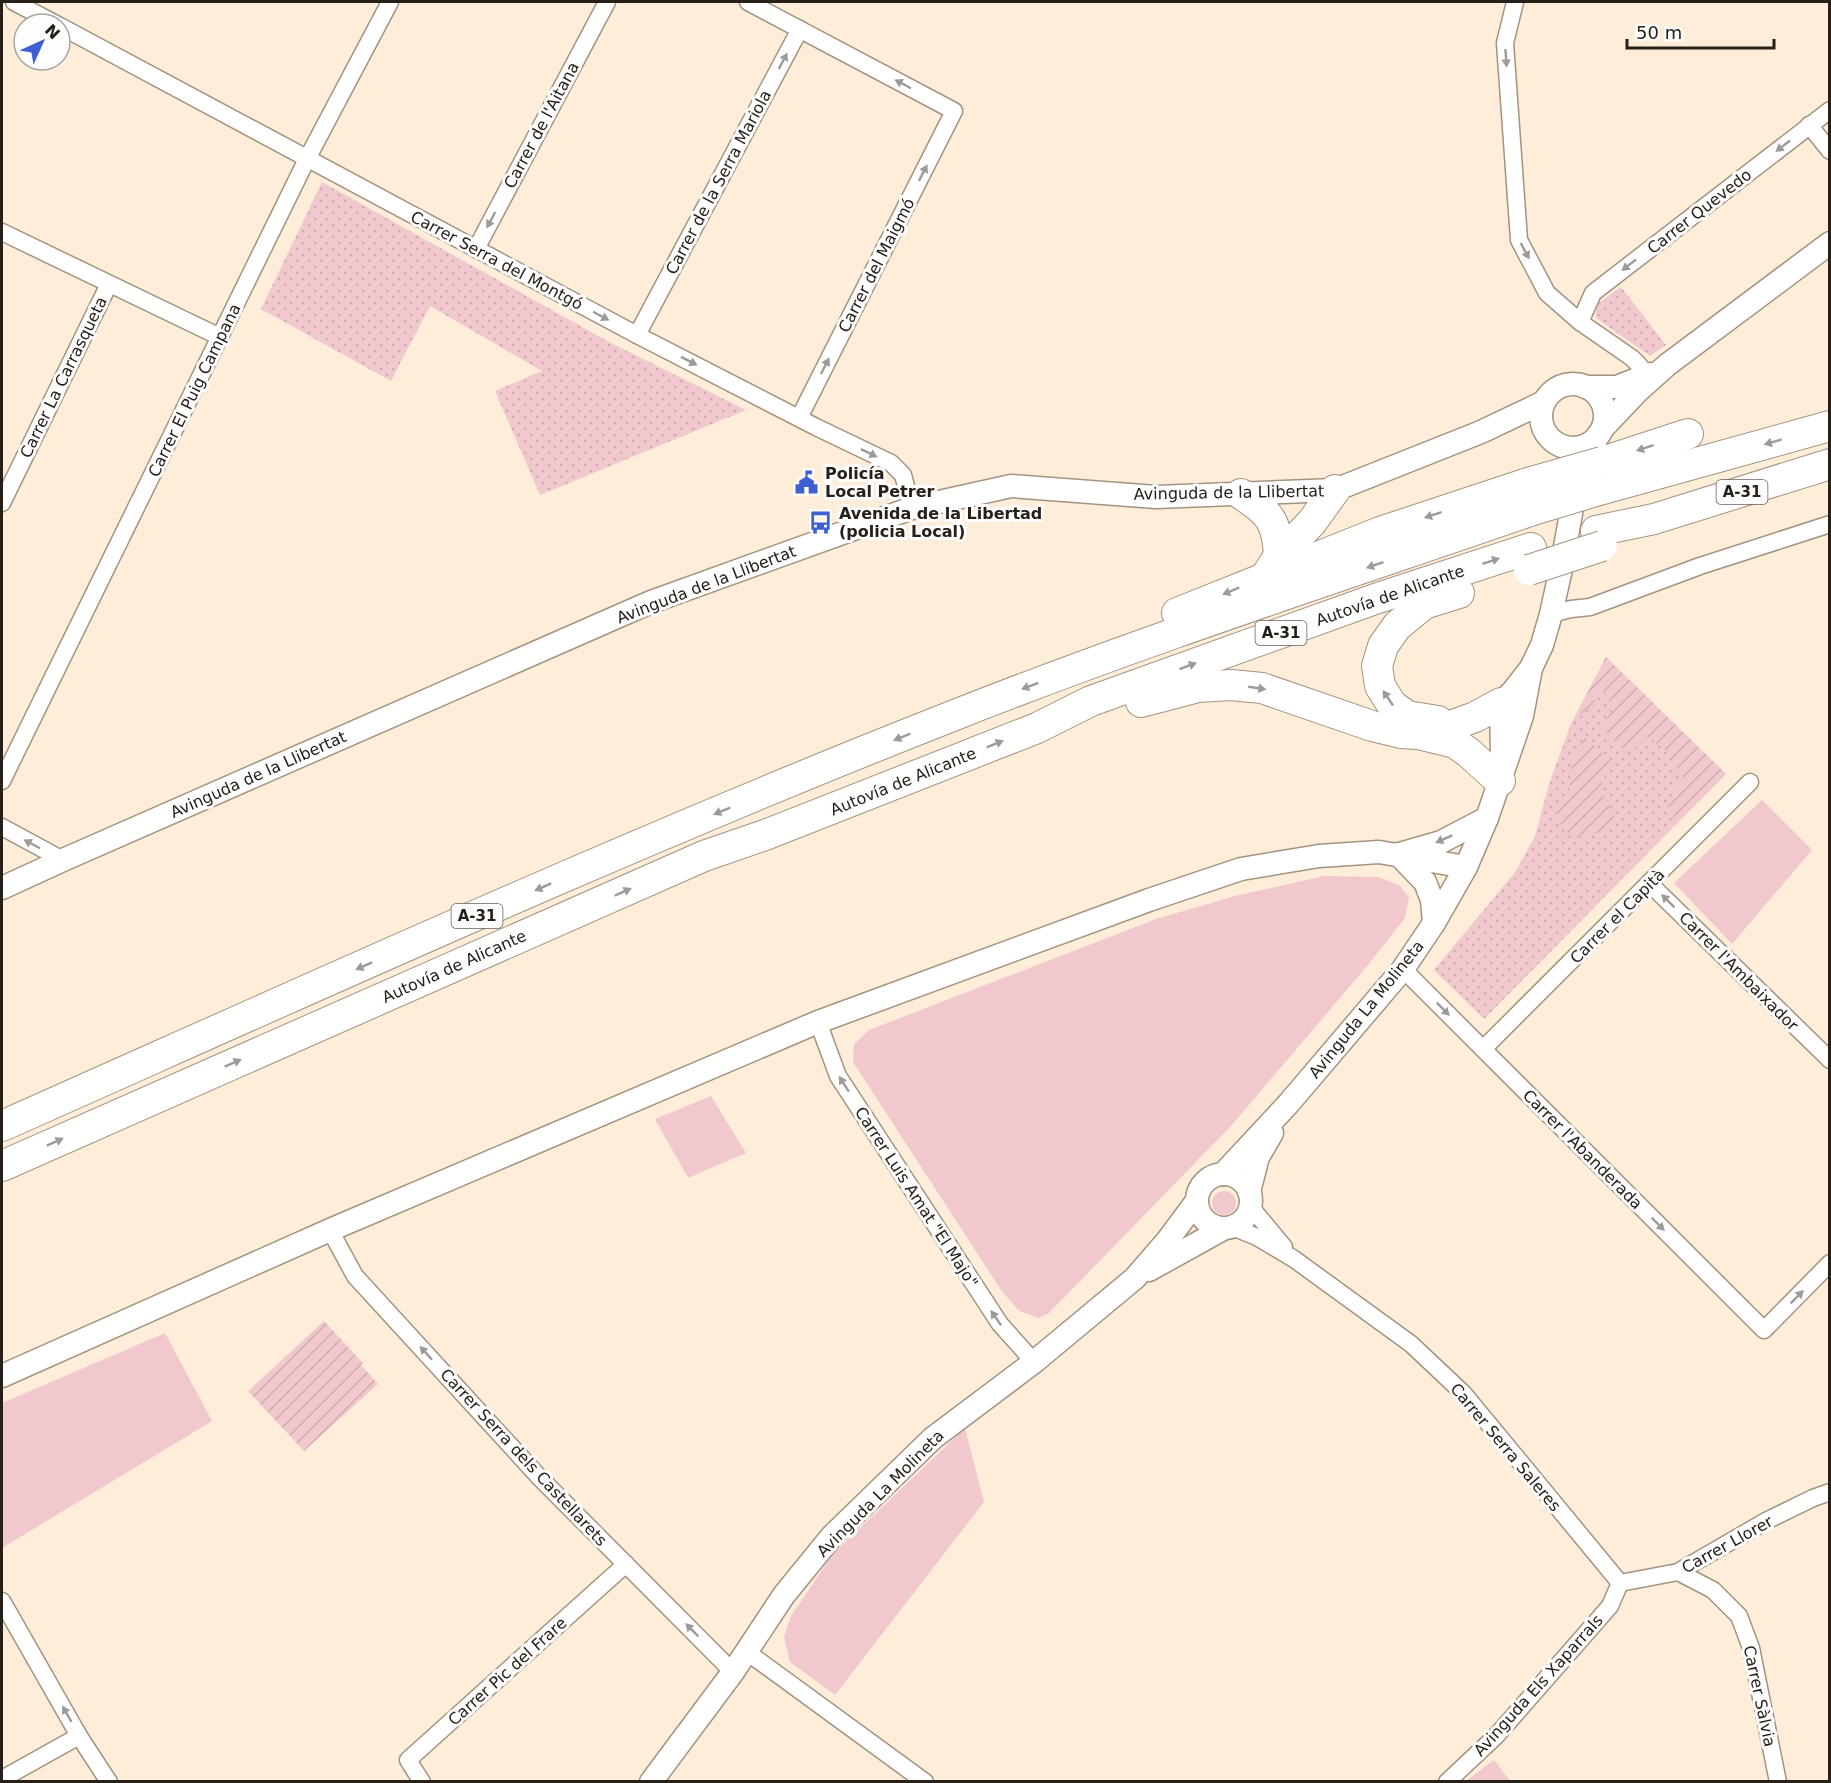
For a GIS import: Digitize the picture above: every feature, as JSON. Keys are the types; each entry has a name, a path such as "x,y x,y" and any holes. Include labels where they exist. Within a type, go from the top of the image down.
{"highway":[{"name":"Autovía de Alicante","path":"2,1126 661,836 957,714 1529,497 1596,459 1830,426"},
{"path":"1596,459 1688,434"},
{"name":"Autovía de Alicante","path":"2,1166 704,856 765,836 1037,728 1091,701 1378,598 1530,559 1830,464"},
{"path":"1273,566 1312,522 1335,490"},
{"path":"1241,494 1259,506 1272,520 1278,538 1273,566"},
{"path":"1084,665 1123,635 1273,566 1380,532 1529,497"},
{"path":"1459,723 1407,716 1392,705 1380,686 1377,666 1383,646 1397,626 1424,604 1530,559"},
{"path":"1037,728 1084,722 1153,698 1198,687 1231,685 1262,688 1372,726 1455,743 1500,781"},
{"path":"1419,734 1459,723 1501,703"}],"street":[{"path":"14,2 33,12"},
{"name":"Carrer El Puig Campana","path":"2,781 307,159 390,2"},
{"name":"Carrer de l'Aitana","path":"476,249 606,2"},
{"path":"748,2 800,29"},
{"path":"1515,2 1505,44 1519,240 1547,293 1580,322 1632,358 1647,376"},
{"name":"Carrer del Maigmó","path":"799,418 954,111 800,29"},
{"name":"Carrer de la Serra Mariola","path":"637,335 800,29"},
{"name":"Carrer Serra del Montgó","path":"72,32 637,335 891,463 903,475 912,508"},
{"name":"Carrer Quevedo","path":"1580,322 1593,293 1830,110"},
{"path":"1809,126 1830,151"},
{"path":"2,232 220,337"},
{"path":"1544,402 1541,420 1544,430 1555,441 1596,459 1638,391 1667,365 1830,243"},
{"name":"Carrer La Carrasqueta","path":"2,503 109,284"},
{"name":"Avinguda de la Llibertat","path":"2,888 651,602 912,508 1011,486 1156,496 1335,490 1481,432 1544,402 1557,388 1576,384 1585,387 1617,387 1647,376 1667,365"},
{"name":"Avinguda La Molineta","path":"1223,1174 1289,1103 1403,969 1466,867 1487,818 1522,716 1531,668 1542,645 1596,459 1605,419 1604,409 1594,392 1585,387"},
{"name":"Avinguda de la Llibertat","path":"1481,432 1527,430 1570,448 1581,447 1591,442 1596,459"},
{"path":"1551,614 1590,607 1701,566 1830,524"},
{"name":"Avinguda La Molineta","path":"1500,781 1501,703 1531,668"},
{"name":"Carrer el Capità","path":"1483,1049 1750,782"},
{"path":"1398,854 1441,842 1487,818"},
{"path":"2,827 63,860"},
{"path":"2,1376 330,1230 818,1022 1075,927 1241,869 1319,856 1379,852 1466,867"},
{"path":"1398,854 1425,882 1432,900 1434,922"},
{"name":"Carrer l'Ambaixador","path":"1649,883 1830,1060"},
{"name":"Carrer l'Abanderada","path":"1403,969 1764,1330 1830,1263"},
{"name":"Carrer Luis Amat \"El Majo\"","path":"818,1022 838,1076 1000,1324 1034,1362"},
{"name":"Avinguda La Molineta","path":"1250,1199 1258,1157 1289,1103"},
{"path":"1223,1174 1234,1176 1243,1182 1250,1199 1247,1215 1241,1222 1228,1228 1210,1225 1200,1215 1196,1202 1200,1188 1210,1178 1223,1174"},
{"name":"Carrer Serra Saleres","path":"1250,1199 1294,1259"},
{"name":"Avinguda La Molineta","path":"651,1782 733,1672 784,1595 832,1536 933,1438 1034,1362 1135,1278 1196,1202"},
{"name":"Avinguda La Molineta","path":"1135,1278 1228,1228"},
{"name":"Carrer Serra Saleres","path":"1228,1228 1257,1237 1294,1259 1411,1344 1464,1394 1620,1583"},
{"name":"Carrer Serra dels Castellarets","path":"330,1230 355,1276 540,1478 733,1672"},
{"name":"Carrer Llorer","path":"1620,1583 1678,1572 1766,1521 1830,1492"},
{"name":"Carrer Pic del Frare","path":"422,1782 408,1760 626,1564"},
{"name":"Carrer Sàlvia","path":"1678,1572 1713,1590 1739,1616 1751,1648 1778,1782"},
{"name":"Avinguda Els Xaparrals","path":"1447,1782 1496,1736 1610,1606 1620,1583"},
{"path":"2,1601 79,1736 109,1782"},
{"path":"747,1652 925,1782"},
{"path":"2,1779 79,1736"}],"shaded area":[{"path":"322,182 611,343 746,410 540,495 495,391 542,371 430,306 391,381 261,309"},
{"path":"1621,287 1666,345 1650,356 1596,318 1596,305"},
{"path":"1606,657 1726,774 1484,1019 1434,970 1516,871 1535,836 1550,781 1571,724"},
{"path":"1606,657 1726,774 1676,824 1668,806 1676,788 1684,779 1667,751 1647,736 1635,747 1624,749 1601,728 1613,709 1604,691 1597,691 1593,707 1575,717"},
{"path":"1585,736 1613,764 1606,772 1600,789 1618,822 1601,832 1577,838 1563,830 1556,810 1569,791 1572,762"},
{"path":"1762,800 1812,850 1732,944 1674,883"},
{"path":"1324,876 1378,877 1399,885 1409,897 1405,918 1231,1126 1049,1313 1039,1318 1019,1311 1001,1290 853,1062 854,1044 869,1030 1156,919 1235,896"},
{"path":"711,1096 746,1153 688,1178 655,1119"},
{"path":"1224,1191 1233,1194 1236,1203 1233,1212 1224,1215 1215,1212 1212,1203 1215,1194"},
{"path":"324,1321 363,1363 361,1365 378,1384 304,1451 248,1391"},
{"path":"165,1333 212,1421 2,1548 2,1403"},
{"path":"965,1428 984,1502 835,1695 790,1662 784,1637 791,1616 833,1554"},
{"path":"1494,1760 1510,1781 1466,1781"}],"place":[{"name":"Policía Local Petrer","path":"807,482"},
{"name":"Avenida de la Libertad (policia Local)","path":"821,522"}]}
